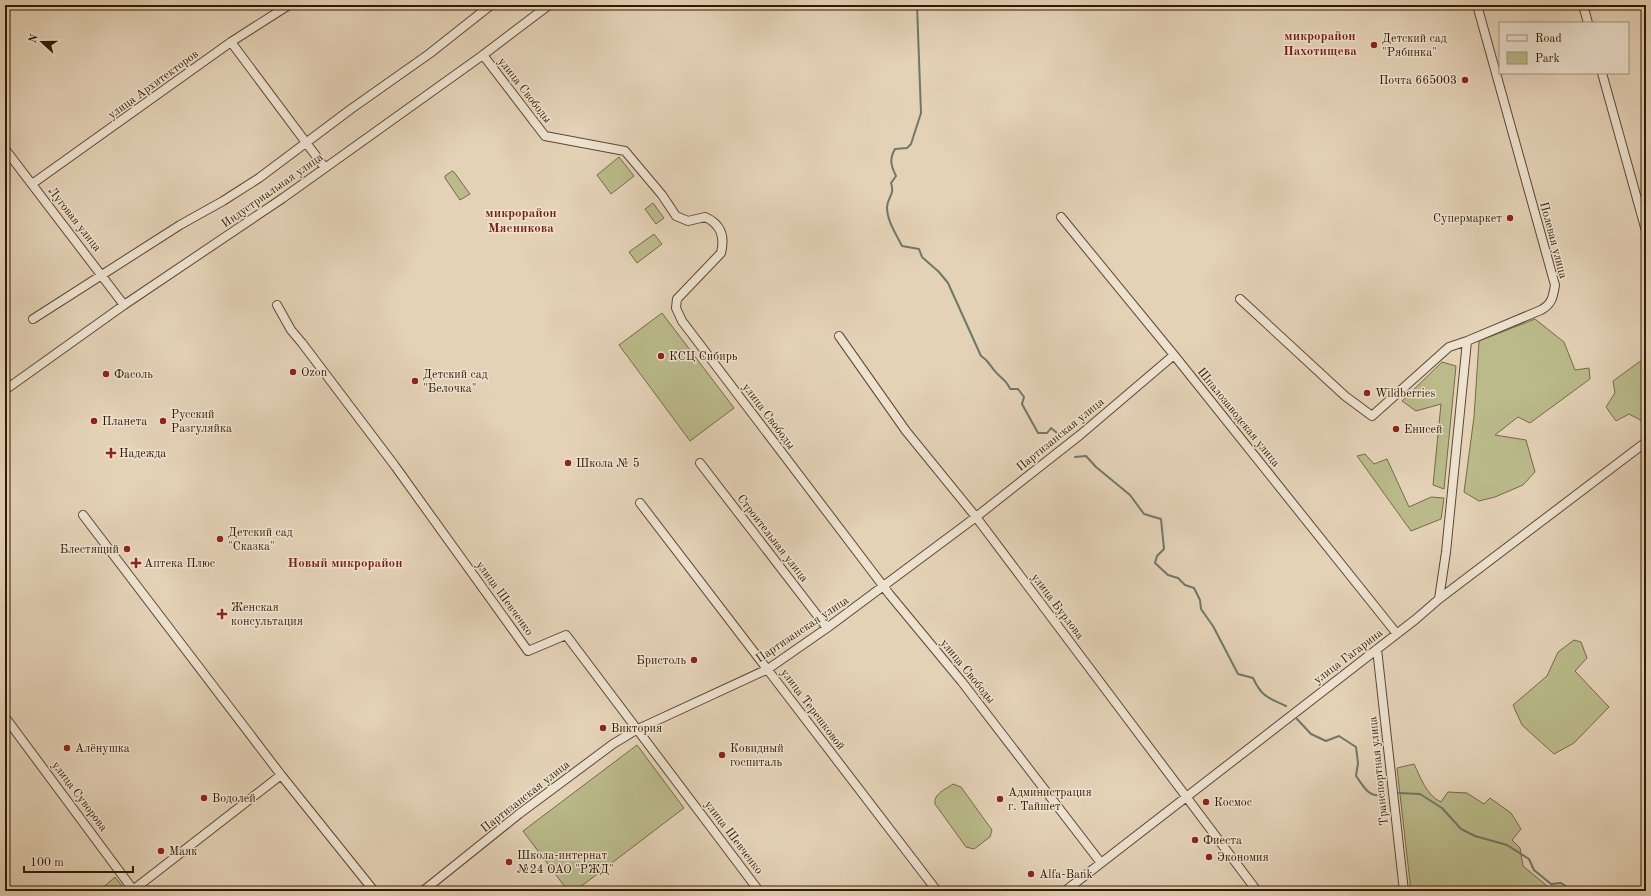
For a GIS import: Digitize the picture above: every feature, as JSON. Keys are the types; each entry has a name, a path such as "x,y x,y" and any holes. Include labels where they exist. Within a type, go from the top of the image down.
{"street":[{"name":"улица Архитекторов","path":"32,184 231,42 289,5"},
{"name":"Индустриальная улица","path":"33,319 180,225 223,201 259,178 306,142 429,54 490,5"},
{"name":"Индустриальная улица","path":"5,390 124,305 325,168 483,55 548,5"},
{"name":"Полевая улица","path":"1240,299 1345,396 1372,416 1449,347 1467,341 1548,306 1552,300 1555,285 1477,5"},
{"path":"1583,5 1588,22"},
{"path":"231,42 325,168"},
{"name":"улица Свободы","path":"483,55 545,136 625,151 662,195 676,216 688,221 705,217 715,223 722,232 723,245 721,253 677,299 676,308 682,321 884,586 962,682 1101,863"},
{"path":"1602,74 1646,230"},
{"name":"Луговая улица","path":"5,149 102,274 124,305"},
{"name":"Шпалозаводская улица","path":"1061,217 1174,355 1397,634"},
{"name":"улица Шевченко","path":"277,305 291,330 395,466 528,651 566,635 636,730 759,891"},
{"name":"улица Бурлова","path":"839,336 906,431 976,516 1258,891"},
{"path":"1439,599 1446,552 1467,341"},
{"name":"Партизанская улица","path":"423,891 519,814 613,744 636,730 768,669 827,628 976,516 1080,435 1174,355"},
{"name":"улица Гагарина","path":"1065,891 1397,634 1439,599 1646,442"},
{"name":"Строительная улица","path":"700,463 827,628"},
{"name":"улица Терешковой","path":"640,503 937,891"},
{"path":"83,515 281,775 374,891"},
{"name":"Транспортная улица","path":"1377,649 1404,891"},
{"name":"улица Суворова","path":"5,716 133,890"},
{"path":"133,890 281,775"}],"green space":[{"path":"619,157 634,176 611,194 597,175"},
{"path":"452,171 470,194 460,200 445,178 445,176"},
{"path":"653,203 664,218 656,224 645,209"},
{"path":"654,234 662,244 637,263 629,252"},
{"path":"662,313 734,408 690,441 619,345"},
{"path":"1535,319 1564,342 1575,370 1589,368 1590,379 1530,423 1518,417 1495,435 1526,440 1535,472 1523,485 1495,497 1479,501 1464,492 1474,417 1479,341"},
{"path":"1646,357 1646,421 1644,422 1629,414 1616,421 1606,407 1615,393 1613,381"},
{"path":"1442,362 1456,366 1444,489 1433,485 1441,404 1416,411 1402,401"},
{"path":"1365,454 1374,464 1387,459 1409,507 1431,497 1444,498 1441,519 1411,531 1357,456"},
{"path":"1574,640 1581,642 1587,658 1575,671 1609,707 1574,743 1554,754 1522,725 1513,705 1547,676 1558,652"},
{"path":"637,745 684,808 575,891 568,891 523,831"},
{"path":"1414,764 1428,791 1441,802 1448,792 1467,793 1484,804 1490,798 1511,813 1521,829 1512,840 1520,848 1523,866 1553,891 1411,891 1397,768"},
{"path":"953,784 961,787 992,830 990,837 974,849 966,847 935,804 936,797"},
{"path":"115,877 126,891 99,891"}],"waterway":[{"path":"917,5 921,113 911,144 907,148 895,149 891,159 896,176 891,183 892,193 887,207 890,222 902,246 919,249 922,257 939,272 948,283 981,356 1005,381 1010,389 1018,389 1024,397 1022,404 1038,433 1047,433 1051,428 1062,437"},
{"path":"1075,457 1086,456 1096,467 1130,495 1144,514 1161,519 1164,549 1157,556 1155,563 1168,575 1178,578 1185,585 1194,588 1200,600 1201,609 1213,626 1238,674 1253,678 1262,693 1286,706"},
{"path":"1297,719 1311,734 1326,741 1339,736 1356,747 1358,763 1356,776 1371,793 1379,796 1385,795"},
{"path":"1399,793 1420,794 1442,808 1461,829 1475,836 1507,845 1529,859 1534,870 1551,884 1561,883 1573,891"}],"place":[{"name":"Детский сад \"Рябинка\"","path":"1374,45"},
{"name":"Почта 665003","path":"1465,80"},
{"name":"Супермаркет","path":"1510,218"},
{"name":"КСЦ Сибирь","path":"661,356"},
{"name":"Ozon","path":"293,372"},
{"name":"Фасоль","path":"106,374"},
{"name":"Детский сад \"Белочка\"","path":"415,381"},
{"name":"Wildberries","path":"1367,393"},
{"name":"Планета","path":"94,421"},
{"name":"Русский Разгуляйка","path":"163,421"},
{"name":"Енисей","path":"1396,429"},
{"name":"Надежда","path":"111,453"},
{"name":"Школа № 5","path":"568,463"},
{"name":"Детский сад \"Сказка\"","path":"220,539"},
{"name":"Блестящий","path":"127,549"},
{"name":"Аптека Плюс","path":"136,563"},
{"name":"Женская консультация","path":"222,614"},
{"name":"Бристоль","path":"694,660"},
{"name":"Виктория","path":"603,728"},
{"name":"Алёнушка","path":"67,748"},
{"name":"Ковидный госпиталь","path":"722,755"},
{"name":"Водолей","path":"204,798"},
{"name":"Администрация г. Тайшет","path":"1000,799"},
{"name":"Космос","path":"1206,802"},
{"name":"Фиеста","path":"1195,840"},
{"name":"Маяк","path":"161,851"},
{"name":"Экономия","path":"1209,857"},
{"name":"Школа-интернат №24 ОАО \"РЖД\"","path":"509,862"},
{"name":"Alfa-Bank","path":"1031,874"}],"district":[{"name":"микрорайон Пахотищева","path":"1320,42"},
{"name":"микрорайон Мясникова","path":"521,220"},
{"name":"Новый микрорайон","path":"345,562"}]}
